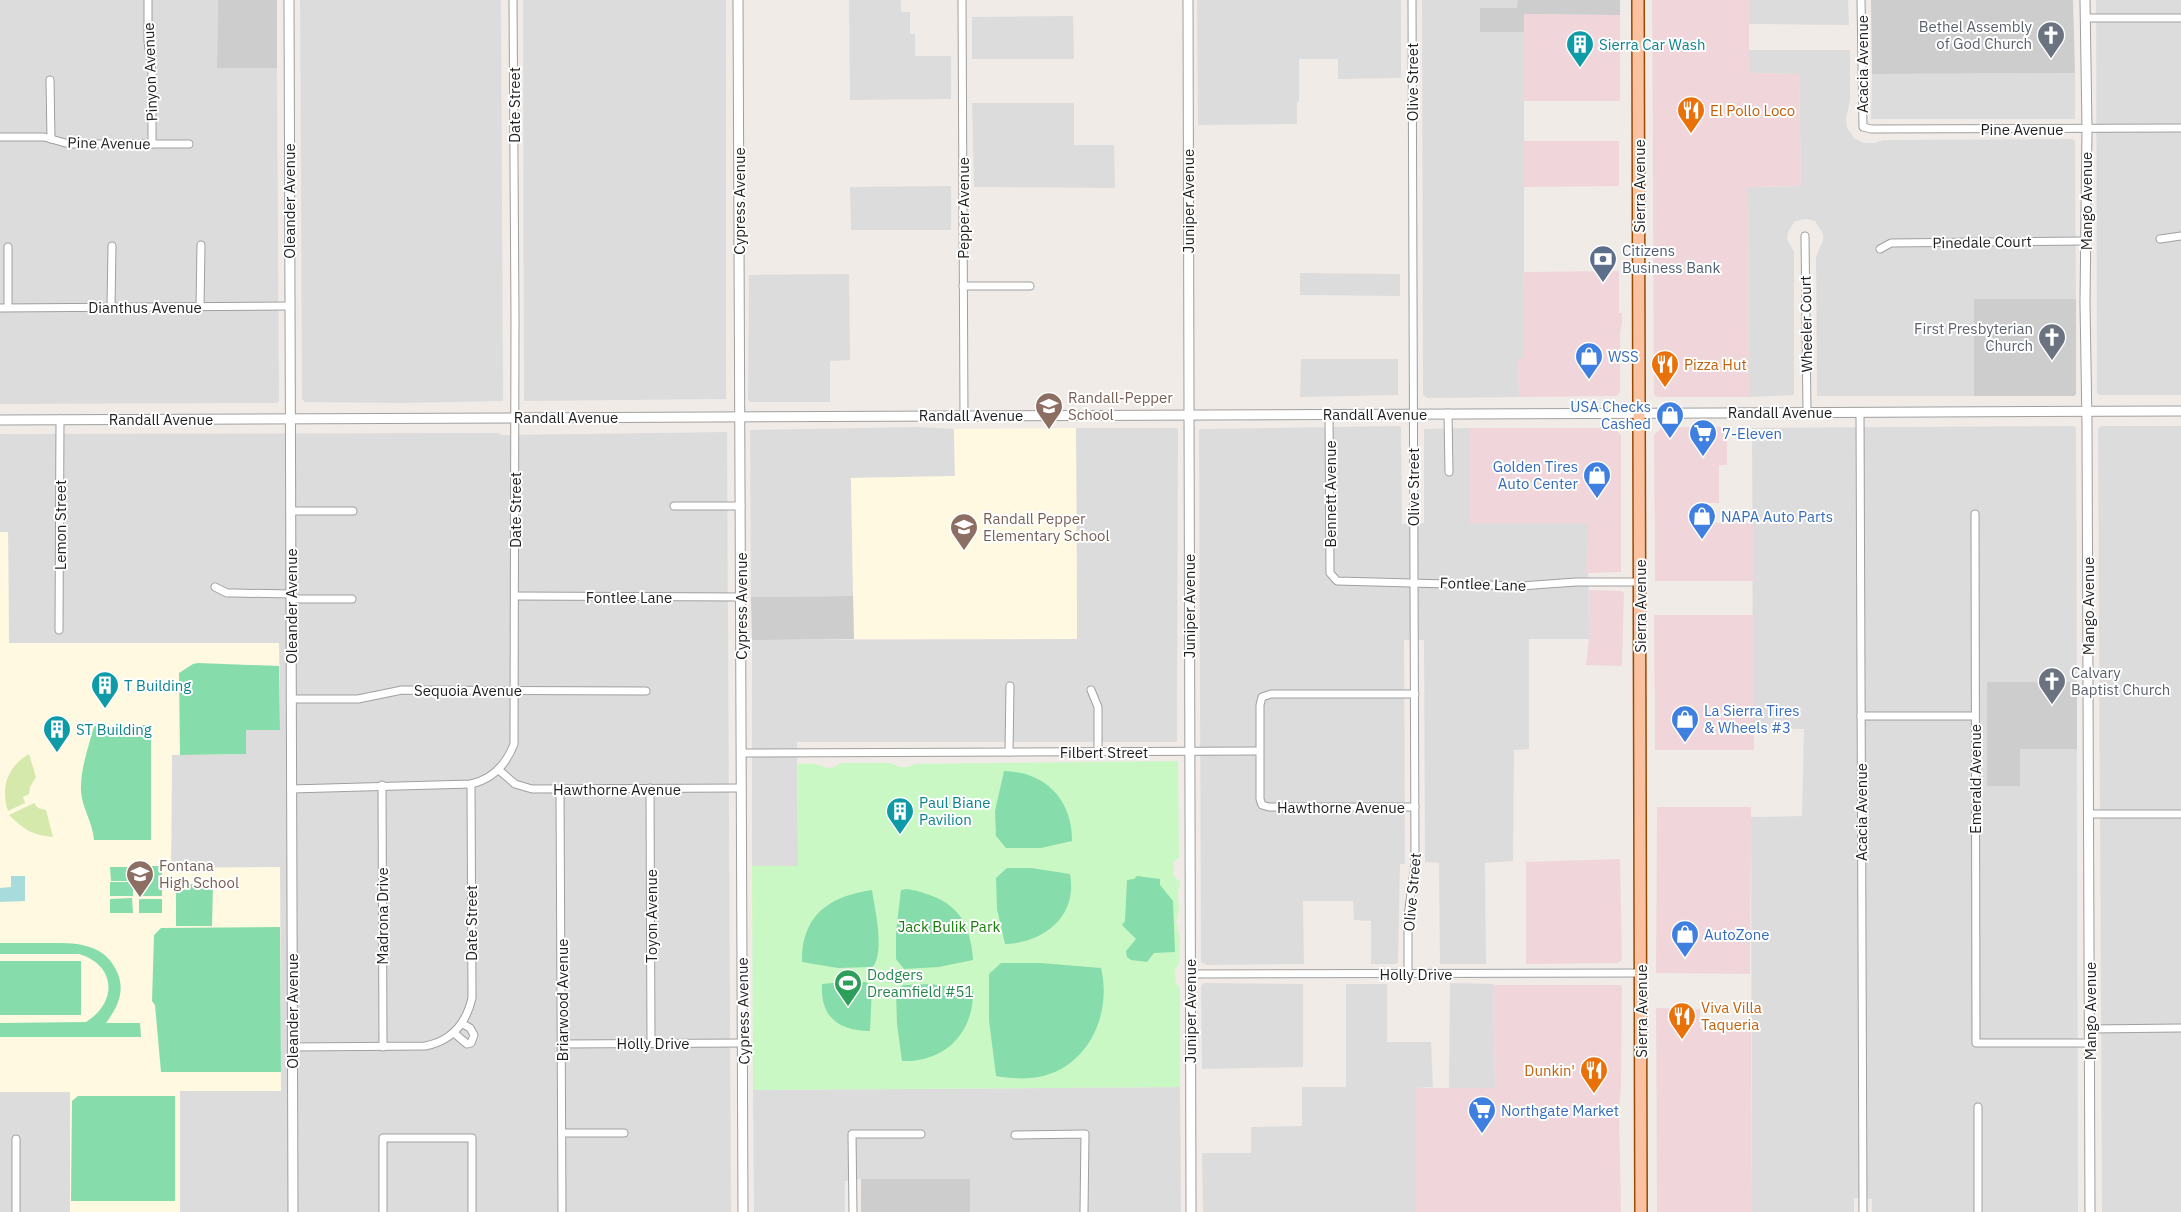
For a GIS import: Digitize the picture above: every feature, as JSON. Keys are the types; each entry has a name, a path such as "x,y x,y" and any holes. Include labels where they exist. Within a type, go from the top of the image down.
{"main road":[{"name":"Sierra Avenue","path":"1638,0 1641,1212"}],"street":[{"name":"Pinyon Avenue","path":"148,0 148,41 152,72 152,144"},
{"name":"Oleander Avenue","path":"289,0 294,1212"},
{"name":"Date Street","path":"499,770 514,744 516,690 513,0"},
{"name":"Cypress Avenue","path":"738,0 742,597 740,788 744,1042 743,1212"},
{"name":"Pepper Avenue","path":"962,0 964,415"},
{"name":"Juniper Avenue","path":"1188,0 1191,1212"},
{"name":"Olive Street","path":"1408,974 1408,916 1415,872 1412,0"},
{"name":"Acacia Avenue","path":"1862,0 1863,127"},
{"name":"Mango Avenue","path":"2085,0 2087,128 2084,303 2087,412 2090,1212"},
{"path":"2085,18 2181,18"},
{"path":"50,80 51,139"},
{"name":"Pine Avenue","path":"1863,127 1871,130 2181,128"},
{"name":"Pine Avenue","path":"0,137 51,139 69,144 189,144"},
{"name":"Wheeler Court","path":"1805,236 1807,412"},
{"path":"2160,239 2181,236"},
{"name":"Pinedale Court","path":"1880,249 1892,243 2086,241"},
{"path":"200,245 200,307"},
{"path":"111,307 112,246"},
{"path":"4,308 8,247"},
{"path":"962,286 1030,286"},
{"name":"Dianthus Avenue","path":"4,308 290,306"},
{"name":"Randall Avenue","path":"0,420 2181,411"},
{"name":"Acacia Avenue","path":"1860,412 1863,1212"},
{"path":"1448,413 1449,472"},
{"name":"Bennett Avenue","path":"1329,414 1330,573"},
{"name":"Lemon Street","path":"59,630 60,419"},
{"path":"674,506 741,506"},
{"path":"290,512 353,511"},
{"name":"Emerald Avenue","path":"1975,514 1976,1043 2090,1043"},
{"name":"Fontlee Lane","path":"1330,573 1334,579 1340,582 1414,582 1530,586 1576,582 1640,582"},
{"path":"215,587 234,594 352,599"},
{"name":"Fontlee Lane","path":"515,596 742,597"},
{"path":"1009,752 1010,686"},
{"name":"Sequoia Avenue","path":"291,699 358,698 402,690 646,691"},
{"path":"1092,690 1098,707 1098,752"},
{"path":"1259,751 1260,705 1262,697 1266,695 1415,694"},
{"path":"1861,716 1974,716"},
{"name":"Filbert Street","path":"741,753 1259,751"},
{"name":"Hawthorne Avenue","path":"1259,751 1260,799 1266,807 1415,807"},
{"path":"291,789 471,784 485,780 499,770"},
{"name":"Hawthorne Avenue","path":"499,770 507,779 523,788 740,788"},
{"name":"Date Street","path":"463,1024 472,998 471,784"},
{"name":"Madrona Drive","path":"382,785 383,1047"},
{"name":"Toyon Avenue","path":"650,788 651,1043"},
{"name":"Briarwood Avenue","path":"560,789 562,1212"},
{"path":"2089,814 2181,814"},
{"name":"Holly Drive","path":"1190,974 1641,973"},
{"path":"292,1047 425,1046 436,1044 454,1034 463,1024 470,1028 474,1035 471,1042 467,1044 454,1034"},
{"path":"2090,1029 2181,1028"},
{"name":"Holly Drive","path":"562,1044 744,1042"},
{"path":"1978,1107 1978,1212"},
{"path":"562,1133 624,1133"},
{"path":"853,1212 852,1134 921,1134"},
{"path":"1015,1134 1084,1134 1084,1212"},
{"path":"383,1212 383,1138 472,1138 472,1212"},
{"path":"16,1139 16,1212"}],"shaded area":[{"path":"0,0 218,0 217,68 277,68 279,401 277,403 0,404"},
{"path":"218,0 277,0 277,68 217,68"},
{"path":"300,0 501,0 503,401 402,403 305,402 302,399"},
{"path":"523,0 726,0 726,399 524,401"},
{"path":"849,0 901,0 901,12 910,12 910,34 915,34 915,56 951,56 951,99 850,100"},
{"path":"1197,0 1401,0 1401,78 1338,79 1338,59 1299,59 1297,124 1198,125"},
{"path":"1422,0 1518,0 1518,8 1480,32 1524,32 1524,358 1518,358 1519,397 1427,398 1423,395"},
{"path":"1518,0 1620,0 1620,15 1524,14 1524,32 1480,32 1480,8 1517,8"},
{"path":"1652,0 1749,0 1749,73 1799,74 1801,186 1748,187 1749,397 1658,397 1654,395"},
{"path":"1749,0 1848,0 1849,25 1749,24"},
{"path":"1871,0 2073,0 2075,73 1872,74"},
{"path":"2096,0 2181,0 2181,395 2100,395 2097,393"},
{"path":"1524,14 1620,15 1620,101 1524,101"},
{"path":"1073,16 1074,59 972,59 972,17"},
{"path":"1749,50 1850,50 1850,100 1846,119 1847,128 1854,138 1864,143 1875,143 1884,140 2072,139 2075,141 2076,299 1974,299 1974,396 1817,396 1816,257 1823,240 1823,234 1815,221 1806,219 1795,221 1788,232 1787,239 1794,252 1794,395 1749,397 1748,187 1801,186 1799,74 1749,73"},
{"path":"2075,73 2075,119 1871,119 1872,74"},
{"path":"972,103 1074,103 1074,145 1114,145 1115,188 974,187"},
{"path":"1524,141 1619,141 1619,186 1524,187"},
{"path":"951,186 951,230 851,230 850,187"},
{"path":"1619,271 1619,313 1622,313 1622,324 1620,333 1620,392 1617,396 1519,397 1518,358 1524,358 1523,272"},
{"path":"1300,273 1400,274 1400,296 1300,295"},
{"path":"849,274 850,360 830,361 830,402 750,402 748,399 749,275"},
{"path":"1974,299 2076,299 2076,394 2074,396 1974,396"},
{"path":"1301,359 1398,359 1398,395 1300,397"},
{"path":"1400,426 1402,524 1424,523 1424,429 1469,428 1469,523 1588,523 1589,639 1529,639 1529,749 1514,750 1513,861 1485,863 1486,964 1440,964 1439,863 1425,862 1424,640 1404,640 1405,864 1400,864 1398,962 1396,964 1371,964 1371,921 1354,920 1353,901 1303,901 1304,964 1206,965 1201,962 1199,431 1201,429"},
{"path":"2074,426 2076,428 2077,682 1987,682 1987,785 2020,749 2077,749 2078,1212 1872,1212 1872,1199 1854,1198 1854,1212 1752,1212 1751,817 1802,816 1804,729 1753,728 1752,428"},
{"path":"2101,426 2181,426 2181,1212 2102,1212 2098,429"},
{"path":"919,427 954,429 955,476 851,478 853,596 751,597 750,430"},
{"path":"1663,427 1727,427 1727,465 1719,465 1719,503 1704,503 1705,523 1753,523 1753,581 1655,581 1654,435"},
{"path":"1076,428 1178,429 1177,742 797,742 798,866 752,866 752,640 1077,639"},
{"name":"Randall Pepper Elementary School","path":"1076,428 1077,639 854,639 851,478 955,476 954,429"},
{"path":"1469,428 1614,428 1621,435 1621,572 1586,573 1588,523 1469,523"},
{"path":"727,432 731,1212 180,1212 179,1091 281,1091 280,867 171,868 172,755 246,754 246,730 280,730 279,643 9,643 8,533 0,532 0,434 498,433 502,435"},
{"name":"Fontana High School","path":"0,532 8,532 9,643 279,643 280,730 246,730 246,754 172,755 171,868 280,867 281,1091 180,1091 180,1212 70,1212 70,1092 0,1092"},
{"path":"1589,590 1621,591 1624,593 1622,666 1586,665 1589,639"},
{"path":"853,596 854,639 752,640 751,597"},
{"path":"1654,615 1753,615 1754,750 1655,750"},
{"path":"1987,682 2077,682 2077,749 2020,749 2020,786 1987,786"},
{"path":"1657,807 1751,807 1750,974 1656,973"},
{"path":"1620,859 1622,959 1620,962 1526,964 1526,862"},
{"path":"1204,983 1303,984 1303,1067 1202,1069 1201,986"},
{"path":"1450,983 1495,984 1493,985 1495,1088 1449,1088"},
{"path":"1346,984 1387,984 1387,1042 1431,1042 1433,1087 1416,1088 1416,1212 1203,1212 1202,1153 1251,1153 1251,1127 1302,1126 1302,1087 1346,1087"},
{"path":"1493,985 1621,985 1621,1087 1619,1110 1621,1212 1416,1212 1416,1088 1495,1088"},
{"path":"1656,1008 1700,1009 1700,1028 1751,1028 1752,1212 1657,1212"},
{"path":"1180,1087 1181,1212 970,1212 970,1179 861,1179 845,1181 845,1212 754,1212 753,1090"},
{"path":"0,1092 71,1092 70,1212 0,1212"},
{"path":"861,1179 970,1179 970,1212 861,1212"}],"green space":[{"path":"198,663 279,666 280,730 246,730 246,754 180,755 179,673"},
{"path":"151,725 151,840 94,840 92,828 83,803 81,783 83,766 94,726"},
{"path":"29,754 36,777 30,787 29,794 23,797 25,803 8,811 5,794 8,778 16,765"},
{"name":"Jack Bulik Park","path":"1178,761 1179,857 1174,862 1173,875 1180,882 1178,892 1179,911 1176,922 1180,937 1179,964 1175,969 1176,983 1180,987 1180,1087 753,1090 752,866 798,866 798,764 812,764 830,768 841,763 891,763 897,766 909,767 915,764"},
{"path":"1004,771 1032,776 1053,791 1067,812 1071,826 1072,841 1041,848 1006,848 996,836 995,811"},
{"path":"34,803 38,808 46,810 53,837 29,831 9,815"},
{"path":"139,866 162,866 162,896 139,896"},
{"path":"110,867 133,867 132,881 111,881"},
{"path":"1007,868 1031,868 1070,874 1071,889 1069,903 1055,924 1033,939 1005,944 997,909 996,878"},
{"path":"1137,876 1160,879 1160,885 1173,901 1175,952 1154,953 1147,962 1131,960 1127,957 1126,951 1136,939 1122,925 1125,921 1127,880 1134,879"},
{"path":"110,882 133,882 133,896 110,896"},
{"path":"176,884 213,884 212,926 176,926"},
{"path":"907,889 935,897 955,911 968,931 973,960 939,967 904,969 896,959 896,932 901,890"},
{"path":"872,890 879,941 877,960 873,967 838,968 802,962 806,932 812,921 821,911 843,897"},
{"path":"132,898 133,913 110,913 110,899"},
{"path":"139,899 162,899 162,913 139,913"},
{"path":"280,927 281,1072 161,1072 155,1005 152,1001 154,935 161,928"},
{"path":"0,943 68,943 88,946 97,950 112,963 118,974 121,988 114,1012 106,1023 140,1023 141,1037 0,1037 0,1023 86,1022 104,1004 108,995 108,985 106,975 100,966 91,959 79,954 0,954"},
{"path":"0,961 81,961 81,1015 0,1015"},
{"path":"1001,963 1041,963 1101,968 1104,987 1103,1005 1098,1023 1091,1040 1080,1054 1066,1066 1049,1074 1030,1078 996,1076 989,1020 989,974"},
{"name":"Dodgers Dreamfield #51","path":"866,982 872,987 870,1031 841,1025 828,1013 824,1005 822,984"},
{"path":"931,984 973,991 972,1006 968,1020 954,1042 943,1051 931,1057 902,1061 897,1024 896,993 903,985"},
{"path":"78,1096 175,1096 175,1201 71,1201 72,1101"}],"water":[{"path":"11,876 25,876 25,901 0,902 0,888 11,887"}],"place":[{"name":"Bethel Assembly of God Church","path":"2051,59"},
{"name":"Sierra Car Wash","path":"1580,68"},
{"name":"El Pollo Loco","path":"1691,134"},
{"name":"Citizens Business Bank","path":"1603,283"},
{"name":"First Presbyterian Church","path":"2052,361"},
{"name":"WSS","path":"1589,380"},
{"name":"Pizza Hut","path":"1665,388"},
{"name":"Randall-Pepper School","path":"1049,430"},
{"name":"USA Checks Cashed","path":"1670,439"},
{"name":"7-Eleven","path":"1703,457"},
{"name":"Golden Tires Auto Center","path":"1597,499"},
{"name":"NAPA Auto Parts","path":"1702,540"},
{"name":"Randall Pepper Elementary School","path":"964,551"},
{"name":"Calvary Baptist Church","path":"2052,705"},
{"name":"T Building","path":"105,709"},
{"name":"La Sierra Tires & Wheels #3","path":"1685,743"},
{"name":"ST Building","path":"57,753"},
{"name":"Paul Biane Pavilion","path":"900,835"},
{"name":"Fontana High School","path":"140,898"},
{"name":"AutoZone","path":"1685,958"},
{"name":"Dodgers Dreamfield #51","path":"848,1007"},
{"name":"Viva Villa Taqueria","path":"1682,1040"},
{"name":"Dunkin'","path":"1594,1094"},
{"name":"Northgate Market","path":"1482,1134"}]}
